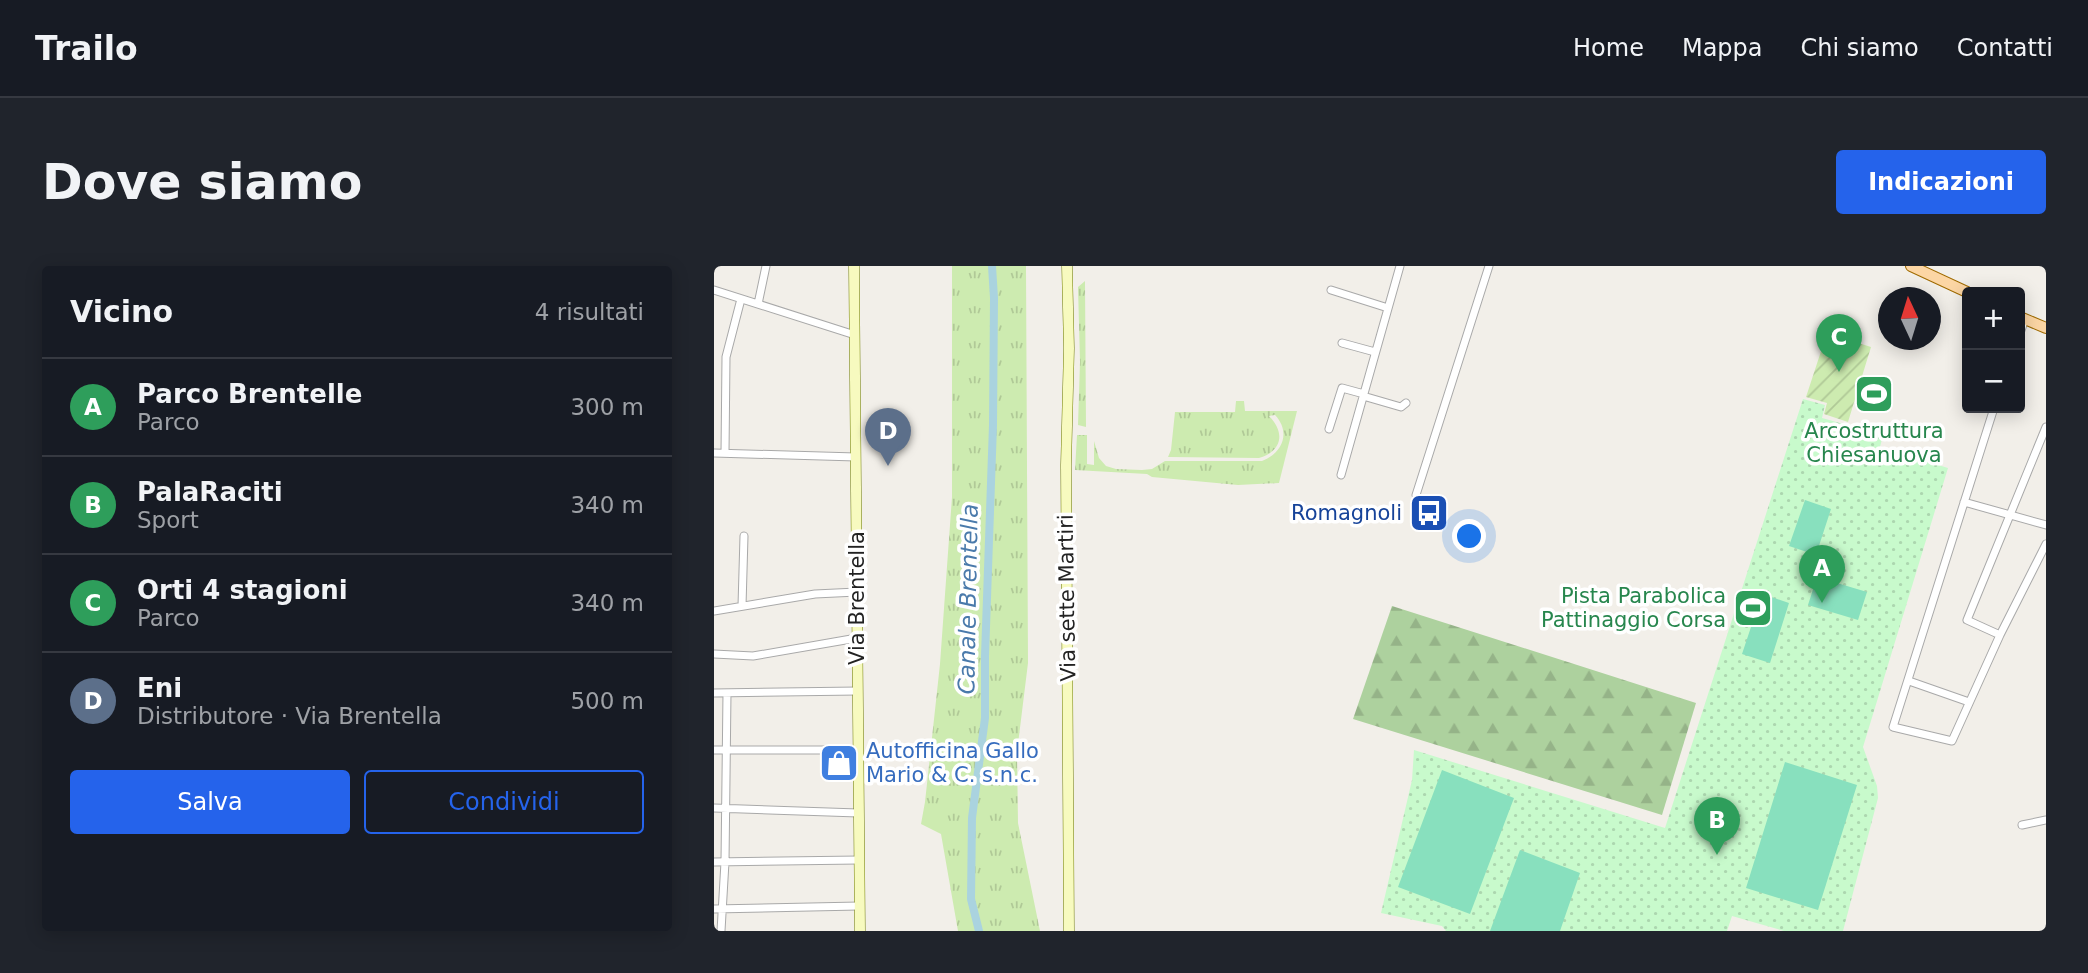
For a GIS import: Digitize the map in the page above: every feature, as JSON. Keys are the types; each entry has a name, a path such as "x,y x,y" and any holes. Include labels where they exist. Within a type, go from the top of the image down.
{"main road":[{"name":"Via Brentella","path":"854,266 860,931"},
{"name":"Via sette Martiri","path":"1067,266 1069,931"},
{"path":"1911,266 1938,273 1962,289"},
{"path":"2025,319 2046,328"}],"street":[{"path":"758,304 766,266"},
{"path":"1341,475 1399,266"},
{"path":"1416,495 1489,266"},
{"path":"714,290 855,335"},
{"path":"1331,290 1388,308"},
{"path":"724,453 726,358 741,299"},
{"path":"1342,343 1375,352"},
{"path":"1329,429 1342,388 1401,407 1406,403"},
{"path":"1992,413 1893,727 1952,741 2000,635 2046,544"},
{"path":"2000,635 1967,620 2046,427"},
{"path":"714,453 856,457"},
{"path":"1964,502 2046,525"},
{"path":"742,606 744,536"},
{"path":"714,611 815,594 857,592"},
{"path":"714,654 753,656 857,638"},
{"path":"1909,681 1969,702"},
{"path":"714,693 858,691"},
{"path":"721,931 718,909 725,862 727,693"},
{"path":"714,750 858,750"},
{"path":"714,808 859,813"},
{"path":"2022,825 2046,820"},
{"path":"714,862 859,860"},
{"path":"718,909 859,906"}],"green space":[{"path":"952,266 1026,266 1028,663 1017,752 1018,823 1040,931 958,931 941,834 921,824 940,664 952,497"},
{"path":"1085,281 1086,427 1078,425 1078,287"},
{"path":"1827,333 1871,347 1848,422 1824,414 1827,403 1806,397"},
{"path":"1803,399 1825,405 1822,418 1883,435 1880,447 1948,468 1863,747 1877,786 1878,798 1843,931 1784,931 1732,916 1727,931 1446,931 1442,926 1381,913 1412,780 1414,750 1665,828"},
{"path":"1236,401 1244,401 1245,411 1297,411 1279,483 1238,485 1152,477 1147,474 1075,470 1077,435 1087,435 1087,464 1094,465 1094,441 1099,458 1106,466 1116,469 1152,469 1165,461 1262,461 1275,453 1282,441 1283,428 1275,415 1269,416 1278,428 1279,440 1273,451 1267,455 1259,458 1168,457 1175,412 1235,412"},
{"path":"1805,500 1831,509 1816,555 1789,546"},
{"path":"1817,577 1867,592 1858,620 1808,605"},
{"path":"1762,594 1789,603 1770,663 1742,654"},
{"path":"1392,606 1696,703 1662,815 1353,719"},
{"path":"1785,762 1857,785 1818,910 1746,888"},
{"path":"1442,770 1514,798 1470,914 1398,887"},
{"path":"1520,850 1580,873 1560,931 1490,931"}],"waterway":[{"name":"Canale Brentella","path":"979,931 971,899 972,818 985,718 993,425 992,266"}],"place":[{"name":"Orti 4 stagioni","path":"1839,372"},
{"name":"Arcostruttura Chiesanuova","path":"1874,394"},
{"name":"Eni","path":"888,466"},
{"name":"Romagnoli","path":"1429,513"},
{"name":"Parco Brentelle","path":"1822,603"},
{"name":"Pista Parabolica Pattinaggio Corsa","path":"1753,608"},
{"name":"Autofficina Gallo Mario & C. s.n.c.","path":"839,763"},
{"name":"PalaRaciti","path":"1717,855"}]}
